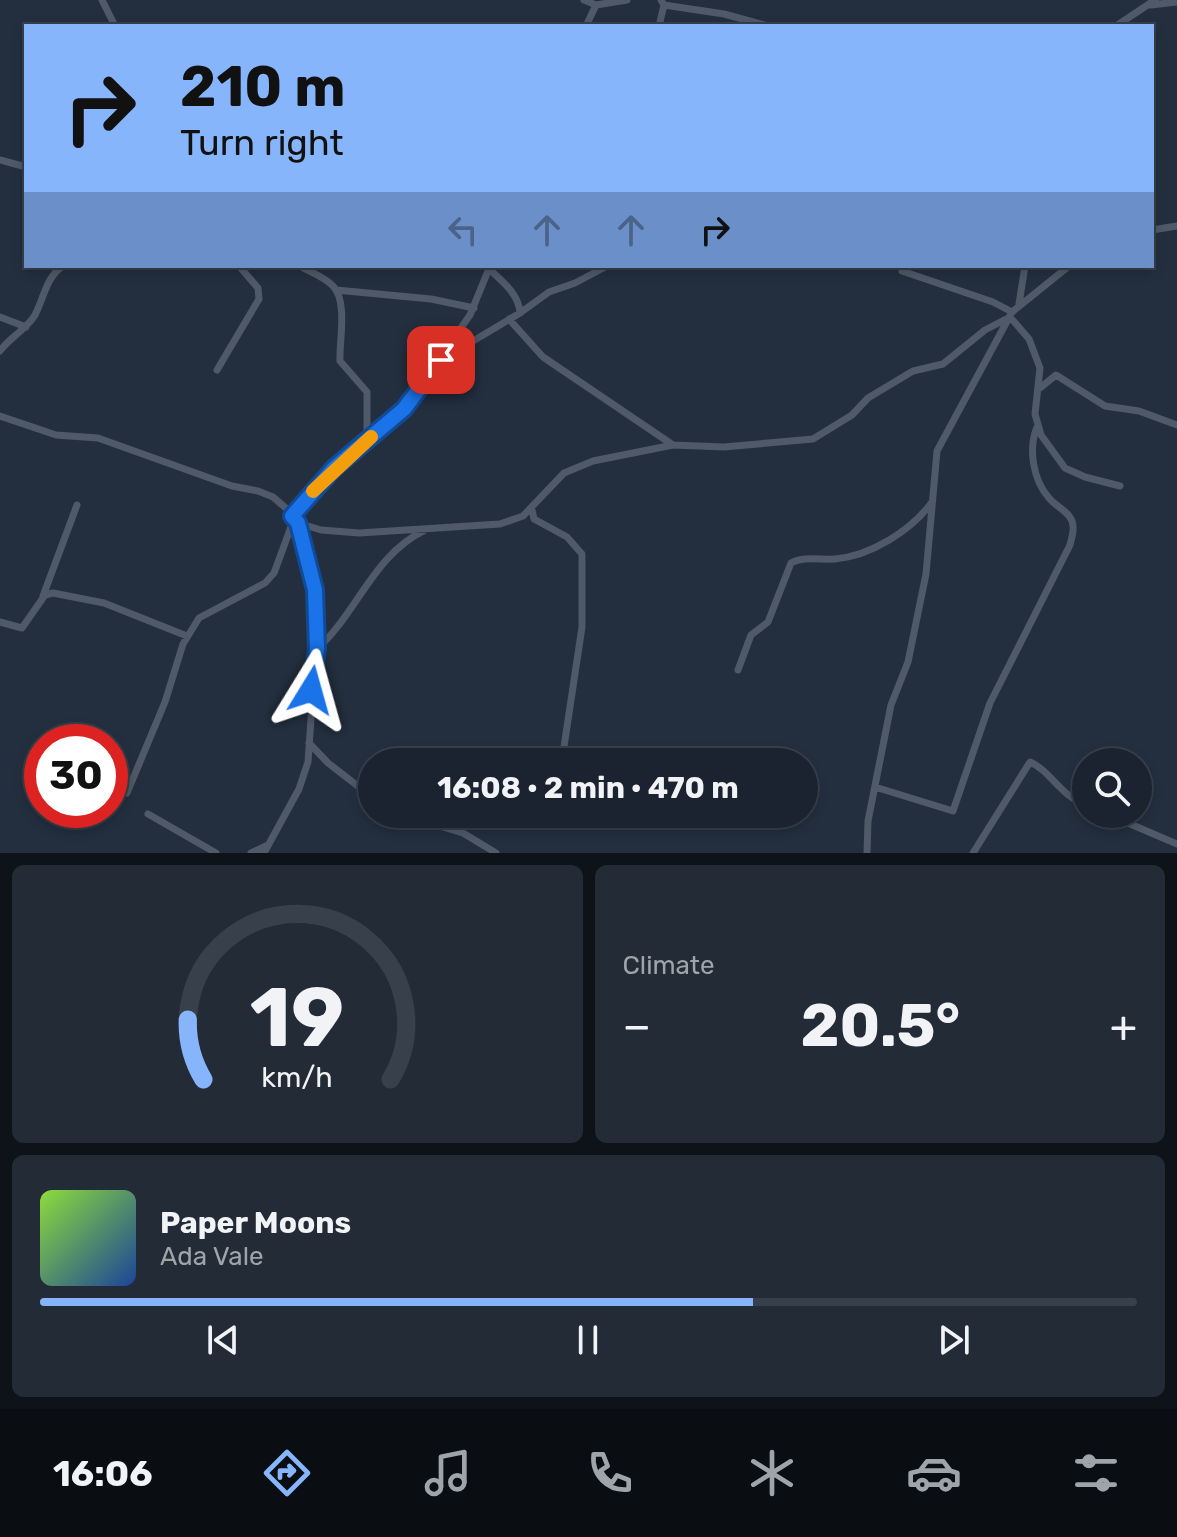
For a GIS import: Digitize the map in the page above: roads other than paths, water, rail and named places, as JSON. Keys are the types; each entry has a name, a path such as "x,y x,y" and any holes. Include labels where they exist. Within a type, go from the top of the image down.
{"street":[{"path":"102,0 114,24"},
{"path":"584,0 596,5 627,0"},
{"path":"659,24 662,2 761,24"},
{"path":"1119,24 1152,3 1177,2"},
{"path":"587,24 596,5"},
{"path":"0,160 24,166"},
{"path":"1154,230 1177,226"},
{"path":"0,351 26,327 52,276 61,268"},
{"path":"217,370 259,299 258,288 241,268"},
{"path":"304,268 331,283 336,290 342,316 340,361 367,392 367,440"},
{"path":"128,791 165,702 178,655 199,618 265,583 274,573 295,518 317,485 404,409 441,360 474,308 489,268"},
{"path":"490,268 510,289 519,304 520,313"},
{"path":"441,360 549,292 604,268"},
{"path":"1019,304 1025,268"},
{"path":"867,853 868,821 894,695 908,662 918,618 930,546 934,461 942,439 1011,314 1019,304 1066,268"},
{"path":"875,787 953,811 990,703 1070,545 1073,525 1065,510 1051,501 1037,482 1033,436 1037,427 1040,368 1035,351 1011,314 993,302 902,271"},
{"path":"336,290 431,299 474,308"},
{"path":"0,416 56,435 98,438 232,486 258,491 273,497 295,518 321,530 359,533 500,524 516,520 532,510 564,473 575,466 673,445 724,447 813,439 852,415 868,398 913,371 943,364 985,330 1011,314"},
{"path":"0,317 26,327"},
{"path":"509,319 543,357 673,445"},
{"path":"1039,389 1056,375 1105,406 1139,411 1177,425"},
{"path":"1037,427 1065,468 1120,486"},
{"path":"738,670 751,635 768,622 791,563 799,559 851,557 877,546 910,525 932,502"},
{"path":"40,602 77,505"},
{"path":"532,510 534,519 567,537 582,554 582,627 564,748"},
{"path":"264,853 299,789 308,762 310,697 317,649 315,590 295,518"},
{"path":"317,649 341,623 364,586 391,553 409,537 430,528"},
{"path":"0,622 22,628 45,595 53,593 104,603 187,636"},
{"path":"309,743 328,763 358,786"},
{"path":"973,853 1030,762 1041,768 1063,793 1072,798"},
{"path":"148,814 216,853"},
{"path":"446,828 463,833 496,853"},
{"path":"1140,828 1177,844"},
{"path":"251,853 268,845"}]}
